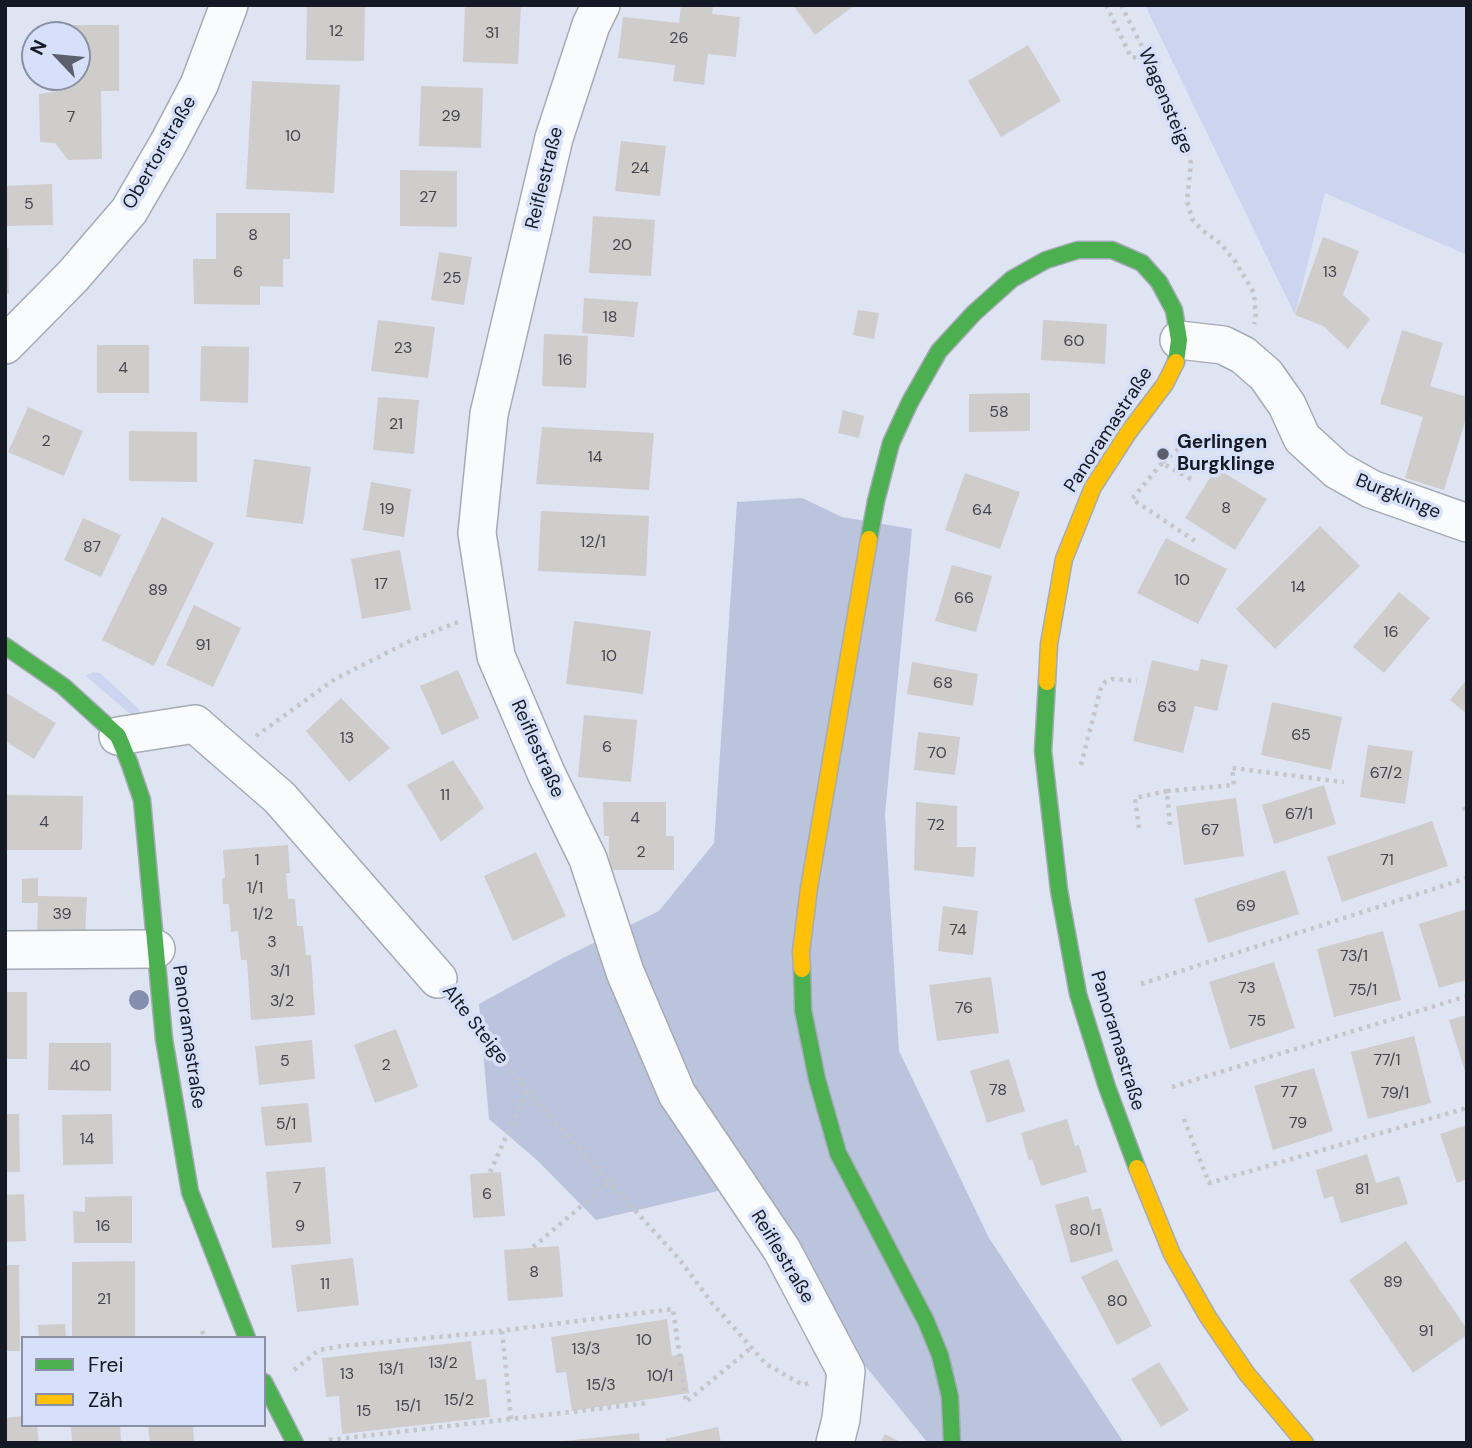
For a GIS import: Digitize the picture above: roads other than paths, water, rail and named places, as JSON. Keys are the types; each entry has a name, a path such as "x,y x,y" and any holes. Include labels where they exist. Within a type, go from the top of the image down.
{"main road":[{"name":"Panoramastraße","path":"952,1443 954,1433 950,1397 940,1355 926,1321 838,1153 817,1079 803,1010 802,952 809,888 876,501 891,443 939,351 974,313 1012,279 1046,260 1078,250 1112,250 1142,263 1159,282 1174,310 1180,340 1176,362 1165,384 1128,433 1093,487 1064,559 1049,644 1043,751 1052,840 1078,994 1107,1087 1144,1189 1172,1254 1208,1317 1247,1374 1305,1443"},
{"path":"5,646 63,686 118,736"},
{"name":"Panoramastraße","path":"118,736 142,800 164,1039 190,1192 246,1336"},
{"path":"266,1386 295,1443"}],"street":[{"name":"Obertorstraße","path":"5,345 73,276 130,211 199,85 229,5"},
{"name":"Reiflestraße","path":"601,5 591,25 554,138 489,414 477,533 496,656 546,773 588,859 625,972 677,1094 782,1250 846,1371 841,1419 835,1443"},
{"name":"Burgklinge","path":"1180,340 1223,345 1243,355 1266,375 1287,405 1303,438 1338,470 1371,489 1467,523"},
{"name":"Alte Steige","path":"118,736 195,724 280,798 438,979"},
{"path":"5,950 156,949"}],"place":[{"name":"Gerlingen Burgklinge","path":"1163,454"}]}
